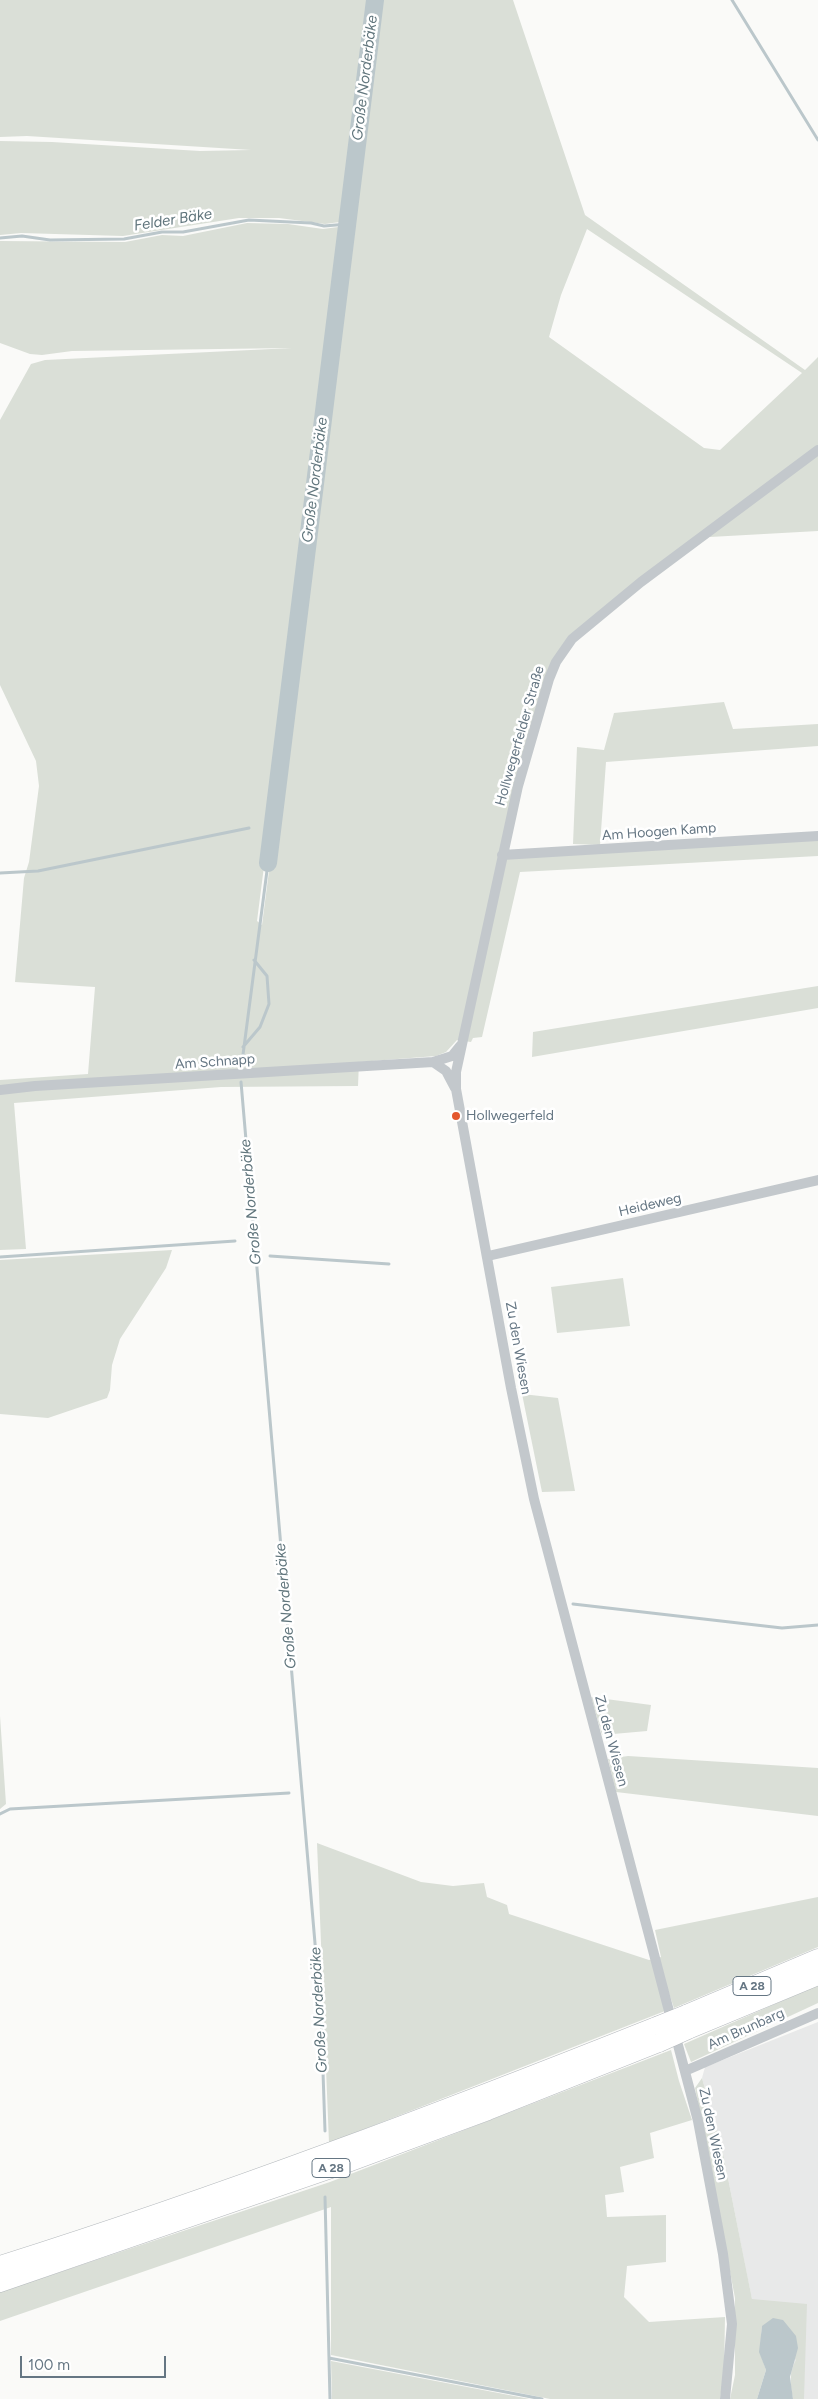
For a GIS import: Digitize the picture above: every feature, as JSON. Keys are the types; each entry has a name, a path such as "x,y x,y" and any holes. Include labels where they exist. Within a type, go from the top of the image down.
{"highway":[{"name":"A 28","path":"687,2022 818,1958"},
{"name":"A 28","path":"0,2265 333,2151 818,1976"},
{"name":"A 28","path":"0,2283 337,2167 488,2111 657,2034"}],"street":[{"name":"Hollwegerfelder Straße","path":"456,1089 456,1072 461,1045 518,786 549,679 556,662 572,639 641,582 818,450"},
{"name":"Am Hoogen Kamp","path":"502,855 818,836"},
{"name":"Am Schnapp","path":"0,1090 35,1086 235,1076 432,1062 452,1056 461,1045"},
{"path":"432,1062 446,1071 456,1089"},
{"name":"Zu den Wiesen","path":"456,1089 511,1388 534,1499 699,2130 729,2290 732,2324 725,2399"},
{"name":"Heideweg","path":"488,1256 818,1180"},
{"name":"Am Brunbarg","path":"685,2071 818,2013"}],"shaded area":[{"path":"0,0 374,0 346,218 340,222 325,224 279,218 239,218 123,236 21,233 0,235 0,141 52,142 200,151 251,150 27,136 0,137"},
{"path":"378,0 513,0 585,215 805,370 818,357 818,531 710,537 705,531 636,582 552,664 505,859 818,839 818,856 520,872 482,1037 473,1038 471,1042 457,1040 446,1052 436,1056 359,1062 358,1086 221,1087 14,1103 26,1249 0,1250 0,1080 88,1074 95,987 15,982 24,878 29,862 39,786 36,761 0,685 0,420 31,364 45,360 292,348 72,351 42,355 30,354 0,343 0,241 125,242 162,235 183,236 247,223 288,224 323,229 346,226 257,921 262,925 329,407","holes":["587,229 802,373 720,450 704,448 549,337 561,295"]},
{"path":"724,702 733,729 818,724 818,746 606,762 600,845 573,844 577,747 604,750 614,713"},
{"path":"818,986 818,1008 532,1057 533,1032"},
{"path":"172,1250 166,1268 120,1339 112,1365 110,1390 107,1398 48,1418 0,1414 0,1260"},
{"path":"623,1278 630,1326 557,1333 551,1287"},
{"path":"522,1394 558,1398 575,1491 542,1492"},
{"path":"591,1697 651,1705 647,1731 602,1735"},
{"path":"0,1716 6,1804 0,1809"},
{"path":"628,1756 818,1768 818,1816 616,1792 608,1759"},
{"path":"317,1843 421,1882 453,1886 484,1883 487,1897 507,1905 509,1914 649,1960 661,1957 655,1930 818,1897 818,1947 674,2008 665,1981 657,1981 665,2011 329,2143"},
{"path":"818,1985 818,2003 691,2062 684,2044"},
{"path":"818,2022 818,2399 804,2399 752,2300 723,2153 702,2078 705,2067"},
{"path":"671,2050 692,2120 650,2133 654,2158 620,2167 624,2192 605,2195 607,2217 666,2215 666,2262 627,2266 624,2297 649,2322 725,2317 724,2373 720,2399 550,2399 331,2355 331,2207 0,2321 0,2292 330,2182"},
{"path":"702,2078 723,2153 752,2299 807,2304 804,2399 793,2399 791,2379 792,2369 796,2360 762,2326 760,2352 766,2370 757,2399 730,2399 735,2375 735,2298 695,2088"},
{"path":"773,2318 783,2320 796,2336 798,2348 790,2377 793,2399 757,2399 766,2370 759,2352 762,2326"},
{"path":"331,2361 530,2399 332,2399"}],"waterway":[{"name":"Große Norderbäke","path":"268,863 375,0"},
{"path":"732,0 818,140"},
{"name":"Felder Bäke","path":"0,238 22,236 50,240 124,239 162,232 183,232 249,220 311,223 324,226 348,224"},
{"path":"0,873 38,871 249,828"},
{"name":"Große Norderbäke","path":"241,1070 268,863"},
{"name":"Große Norderbäke","path":"243,1047 260,1027 269,1004 267,976 254,960"},
{"name":"Große Norderbäke","path":"241,1082 321,2013 325,2131"},
{"path":"0,1257 235,1241"},
{"path":"270,1256 389,1264"},
{"path":"573,1604 782,1628 818,1625"},
{"path":"0,1814 10,1809 289,1793"},
{"name":"Große Norderbäke","path":"325,2197 330,2399"},
{"path":"329,2358 542,2399"}],"place":[{"name":"Hollwegerfeld","path":"456,1116"}]}
